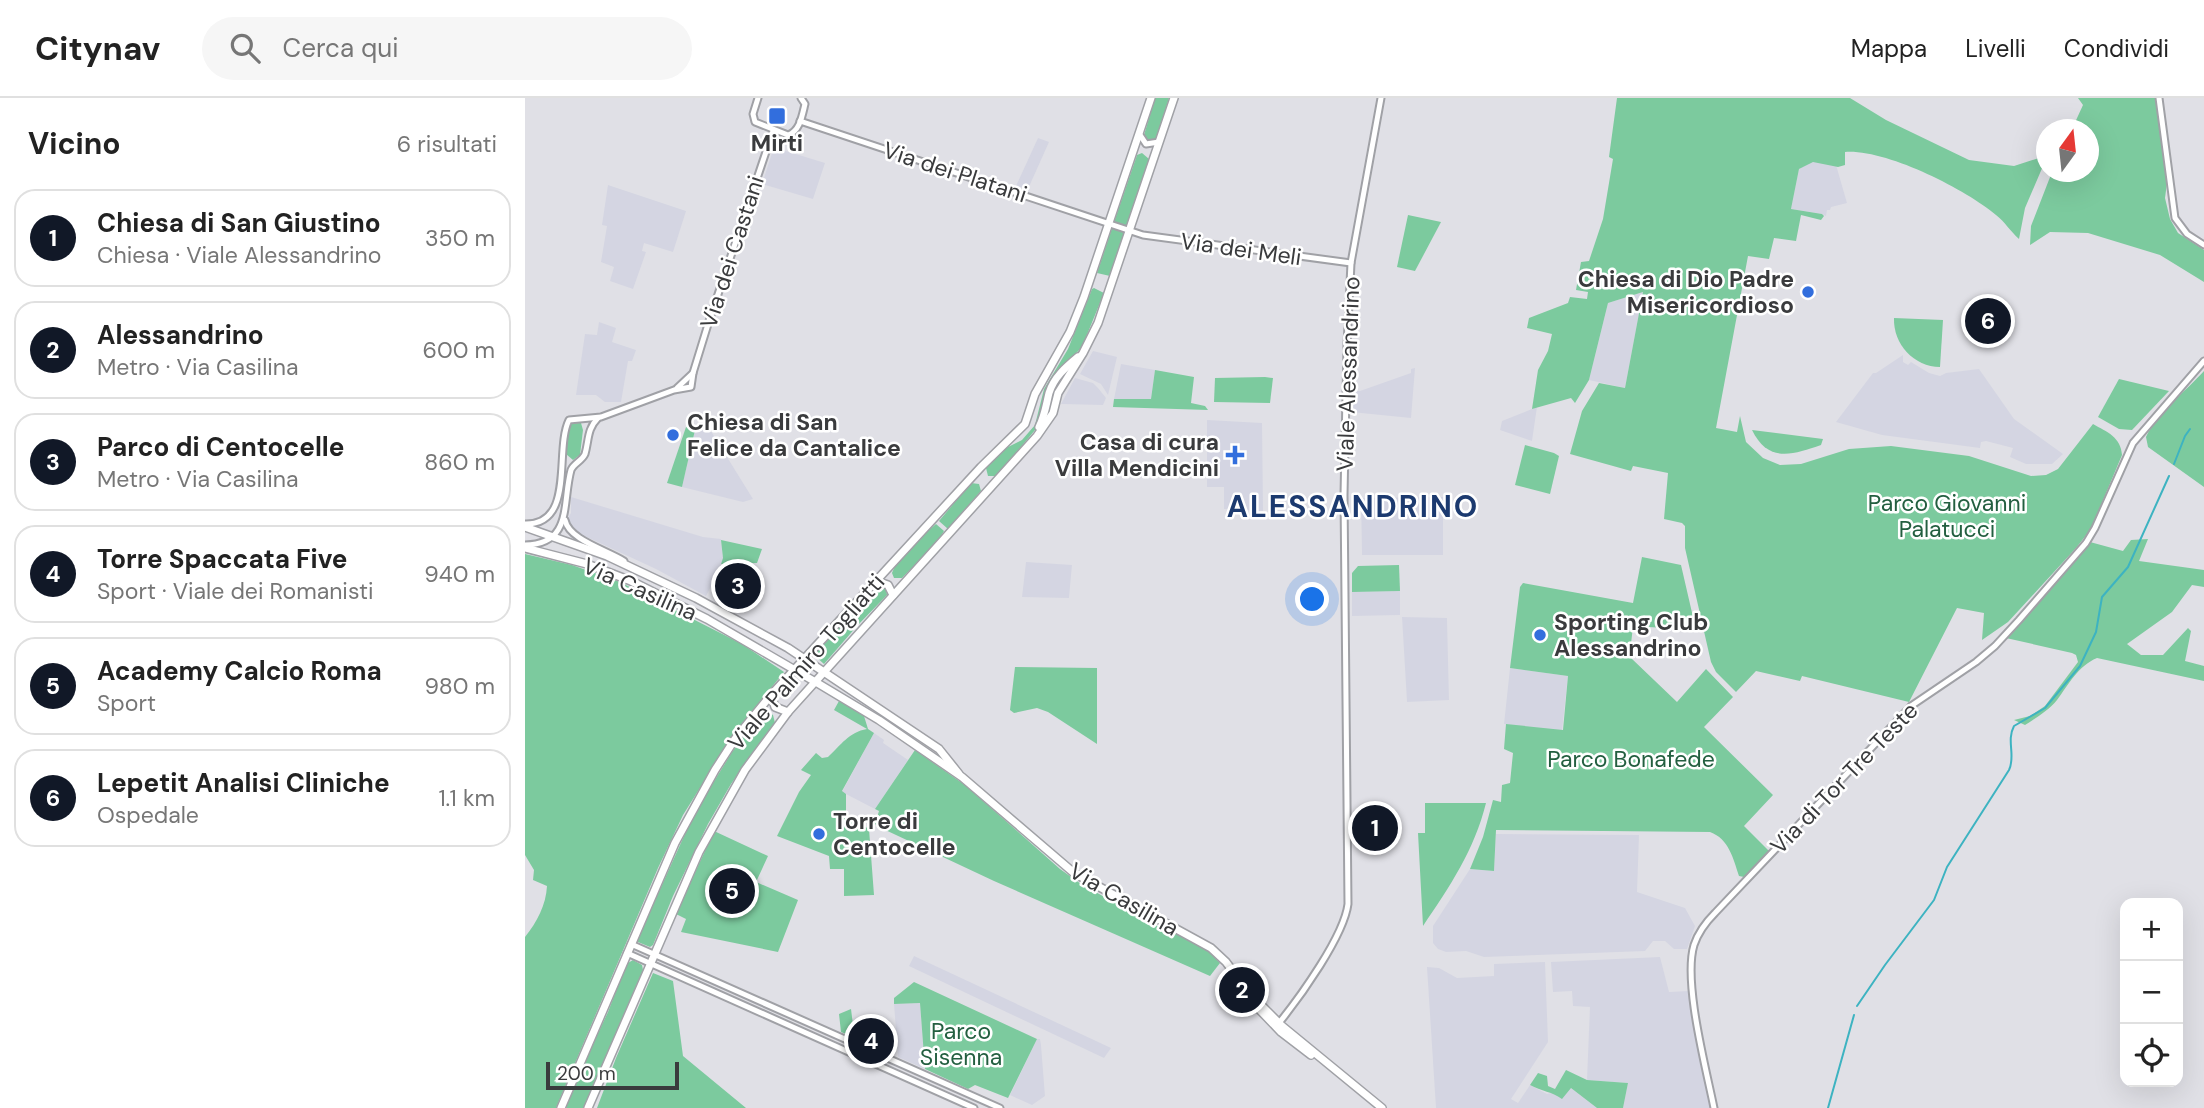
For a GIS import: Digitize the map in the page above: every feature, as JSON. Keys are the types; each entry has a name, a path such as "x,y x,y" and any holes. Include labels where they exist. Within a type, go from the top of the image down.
{"main road":[{"name":"Viale Palmiro Togliatti","path":"561,1108 664,867 694,805 731,745 804,658 988,459 1029,425 1041,385 1076,318 1151,98"},
{"name":"Viale Palmiro Togliatti","path":"588,1108 699,852 749,764 788,712 1033,440 1055,409 1058,393 1098,323 1174,98"},
{"name":"Viale Palmiro Togliatti","path":"1039,433 1050,411 1055,390 1083,353"},
{"name":"Viale Palmiro Togliatti","path":"1033,440 1045,415 1050,390 1056,378 1083,353"},
{"name":"Via Casilina","path":"525,526 595,551 635,569 770,638 937,747 962,777"},
{"name":"Via Casilina","path":"525,547 600,568 675,603 879,720 962,777 1077,874 1213,950 1279,1023 1382,1108"},
{"path":"876,581 888,585 893,595"},
{"path":"771,695 775,707 788,712"},
{"name":"Via Casilina","path":"1251,995 1254,1004 1281,1032 1308,1053 1333,1067"}],"street":[{"path":"758,98 753,114 754,121 773,131 790,135 800,121 805,104 801,98"},
{"name":"Viale Alessandrino","path":"1279,1023 1341,930 1348,904 1344,437 1351,263 1381,98"},
{"path":"2159,98 2175,218 2187,234 2204,244"},
{"name":"Via dei Platani","path":"800,121 1131,231"},
{"name":"Via dei Castani","path":"674,390 691,387 693,373 773,131"},
{"path":"1140,135 1148,144 1160,142"},
{"name":"Via dei Meli","path":"1131,231 1148,236 1351,263"},
{"name":"Via di Tor Tre Teste","path":"1714,1108 1693,991 1693,950 1704,926 1912,706 1995,646 2086,543 2133,443 2204,361"},
{"name":"Via dei Castani","path":"674,390 693,373"},
{"path":"525,526 539,523 551,514 556,505 567,422 572,418 601,416 674,390"},
{"path":"525,547 553,536 562,525 572,469 583,457 591,427 601,416"},
{"name":"Via Casilina","path":"565,514 566,525 572,533 613,554 635,569"},
{"path":"631,944 651,958 974,1108"},
{"path":"628,953 651,958 1000,1108"}],"shaded area":[{"path":"1038,138 1049,142 1028,189 1016,186"},
{"path":"776,148 825,163 813,199 762,184"},
{"path":"1813,161 1836,165 1847,203 1831,207 1826,216 1791,209 1799,169"},
{"path":"608,185 686,211 673,252 644,243 642,251 646,252 633,289 610,281 614,267 601,262 607,226 602,225"},
{"path":"1643,292 1625,388 1589,380 1608,303"},
{"path":"599,322 616,328 612,342 636,350 632,361 628,361 621,402 605,402 596,395 576,395 585,334 597,335"},
{"path":"1093,351 1117,357 1108,395 1101,384 1080,374"},
{"path":"1903,355 1903,362 1908,365 1911,362 1940,376 1979,369 2014,419 2063,454 2052,464 2026,464 2010,457 2013,448 1986,441 1981,442 1980,448 1882,435 1836,422 1873,373"},
{"path":"1121,364 1155,370 1151,399 1114,399"},
{"path":"1415,368 1411,418 1351,412 1352,390 1360,391 1411,373 1411,369"},
{"path":"1075,378 1093,383 1106,398 1103,405 1061,404"},
{"path":"1537,407 1532,441 1500,430 1502,421"},
{"name":"Casa di cura Villa Mendicini","path":"1207,420 1262,423 1263,511 1224,509 1224,487 1207,487"},
{"path":"696,425 709,428 753,499 743,502 682,487"},
{"path":"571,497 703,537 721,539 723,558 706,596 656,569 576,532 568,518 571,513"},
{"path":"1443,497 1443,555 1362,555 1361,498"},
{"path":"1026,562 1072,565 1069,598 1022,597"},
{"path":"1400,591 1400,615 1352,616 1352,592"},
{"path":"1402,617 1447,618 1449,700 1407,702"},
{"path":"1510,668 1568,676 1562,731 1504,724"},
{"path":"874,733 884,740 883,743 908,760 875,809 842,792"},
{"path":"1496,834 1639,835 1637,892 1685,908 1695,926 1687,949 1674,949 1665,941 1653,941 1645,951 1484,957 1466,951 1446,952 1438,949 1433,943 1433,926 1470,869 1494,871"},
{"path":"914,956 1111,1048 1104,1058 909,966"},
{"path":"1660,957 1669,992 1689,991 1711,1108 1623,1108 1628,1083 1587,1080 1590,1007 1573,1006 1572,991 1553,992 1551,962"},
{"path":"1545,962 1548,1042 1511,1099 1518,1103 1530,1085 1547,1094 1571,1088 1597,1108 1436,1108 1427,967 1439,968 1457,978 1494,976 1494,964"},
{"path":"920,1003 925,1069 898,1057 894,1004"},
{"path":"1037,1039 1040,1039 1041,1045 1045,1096 1032,1105 1010,1095"}],"green space":[{"path":"1155,98 1169,98 1157,138 1155,142 1148,143 1144,135"},
{"name":"Parco Giovanni Palatucci","path":"1617,98 1850,98 1886,120 1969,160 2014,166 2036,159 2036,182 2025,208 2019,239 1996,215 1945,183 1882,157 1845,152 1845,165 1838,167 1813,162 1799,169 1791,209 1822,214 1824,216 1821,220 1801,215 1796,241 1774,238 1769,259 1748,256 1716,428 1737,432 1740,416 1746,442 1763,458 1780,465 1801,464 1849,449 1891,446 1969,456 2031,476 2046,475 2058,469 2093,424 2112,436 2121,449 2122,455 2091,529 2076,548 2008,622 1982,640 1984,613 1957,608 1909,702 1802,676 1800,681 1756,671 1736,692 1716,672 1711,662 1685,548 1685,526 1664,519 1668,473 1633,466 1631,471 1570,454 1582,411 1599,383 1625,388 1643,292 1608,303 1589,380 1575,403 1571,398 1532,409 1538,370 1548,351 1552,334 1527,328 1529,318 1568,303 1570,297 1587,299 1588,292 1576,290 1581,262 1589,261 1603,219 1613,159 1609,157"},
{"path":"2078,98 2156,98 2167,183 2165,198 2170,219 2178,233 2204,250 2204,282 2160,255 2088,233 2050,232 2030,245 2031,226 2048,182 2099,182 2099,119 2077,119 2083,105"},
{"path":"1142,153 1149,159 1148,167 1127,226 1114,222 1137,155"},
{"path":"1408,215 1441,222 1415,271 1397,267"},
{"path":"1112,228 1125,233 1110,276 1097,273"},
{"path":"1094,288 1104,293 1082,347 1059,371 1040,424 1001,471 995,476 988,476 986,468 1006,448 1022,440 1035,425 1044,389 1068,349"},
{"path":"1894,318 1943,320 1940,367 1922,363 1907,352 1897,337"},
{"path":"1155,370 1194,377 1191,403 1205,406 1208,410 1113,407 1114,399 1151,399"},
{"path":"2204,371 2204,487 2148,447 2146,437 2164,411"},
{"path":"1215,378 1273,378 1270,403 1214,402"},
{"path":"2119,379 2169,391 2132,430 2119,429 2098,417"},
{"path":"573,422 581,423 583,430 580,455 573,460 566,454 569,427"},
{"path":"686,427 695,430 682,487 667,483"},
{"path":"1752,430 1823,439 1821,445 1782,454 1765,448"},
{"path":"1525,445 1559,456 1550,494 1515,485"},
{"path":"971,483 979,484 981,491 948,529 939,521"},
{"path":"936,524 944,531 938,541 902,578 894,578 892,573 900,560"},
{"path":"2148,539 2139,561 2204,570 2204,587 2192,585 2172,612 2127,644 2141,655 2163,655 2188,628 2191,631 2185,661 2204,666 2204,681 2097,658 2079,671 2057,700 2042,714 2025,725 2014,720 2030,716 2045,706 2078,662 2076,655 2072,653 2006,638 2090,542 2123,551 2131,540"},
{"path":"721,540 762,549 757,563 721,564"},
{"path":"525,554 572,565 620,582 742,644 784,672 735,732 683,815 556,1108 525,1108 525,937 540,913 547,886 533,880 534,870 525,855"},
{"name":"Parco Bonafede","path":"1642,557 1681,565 1696,630 1633,626 1631,658 1677,702 1706,669 1733,697 1704,727 1773,795 1744,826 1769,851 1744,877 1739,876 1726,844 1710,832 1496,830 1494,871 1470,869 1483,837 1493,800 1501,802 1502,785 1510,783 1513,753 1504,749 1506,724 1563,730 1568,676 1510,668 1520,587 1523,583 1633,603"},
{"path":"1399,565 1400,591 1352,592 1352,573 1358,566"},
{"path":"879,585 886,586 887,595 824,664 814,655"},
{"path":"1015,667 1097,668 1097,744 1048,712 1037,708 1014,713 1010,710"},
{"path":"839,701 864,716 868,729 874,733 842,791 846,794 846,816 869,829 874,895 844,896 844,869 830,869 829,856 777,836 799,792 811,775 801,770 816,753 822,758 828,757 850,736 867,729 834,710"},
{"path":"765,710 773,715 775,723 731,784 708,824 653,945 650,947 638,942 694,814 732,752"},
{"path":"915,750 965,785 1060,869 1081,884 1207,950 1220,963 1210,976 879,827 875,824 879,811 875,809"},
{"path":"1425,803 1486,803 1468,852 1423,926 1418,833 1425,833"},
{"path":"714,831 768,856 756,882 798,900 778,952 681,932 686,919 676,914"},
{"path":"633,960 642,965 643,970 584,1108 566,1108 624,970"},
{"path":"653,973 673,981 683,1056 746,1108 597,1108"},
{"name":"Parco Sisenna","path":"914,982 1037,1039 1008,1098 975,1085 968,1089 925,1069 920,1003 894,1004 894,998"},
{"path":"851,1009 853,1025 883,1038 883,1049 841,1032 839,1014"},
{"path":"1566,1070 1587,1080 1628,1083 1623,1108 1597,1108 1571,1088 1562,1099 1530,1085 1538,1073 1547,1076 1548,1086 1555,1089"}],"waterway":[{"path":"2174,464 2190,429"},
{"path":"1857,1006 1934,900 1947,867 2009,770 2014,726 2045,708 2080,666 2096,632 2102,597 2128,567 2169,476"},
{"path":"1828,1108 1854,1015"}],"place":[{"name":"Mirti","path":"777,116"},
{"name":"Chiesa di Dio Padre Misericordioso","path":"1808,292"},
{"name":"Lepetit Analisi Cliniche","path":"1988,321"},
{"name":"Chiesa di San Felice da Cantalice","path":"673,435"},
{"name":"Casa di cura Villa Mendicini","path":"1235,455"},
{"name":"Parco di Centocelle","path":"738,586"},
{"name":"Sporting Club Alessandrino","path":"1540,635"},
{"name":"Chiesa di San Giustino","path":"1375,828"},
{"name":"Torre di Centocelle","path":"819,834"},
{"name":"Academy Calcio Roma","path":"732,891"},
{"name":"Alessandrino","path":"1242,990"},
{"name":"Torre Spaccata Five","path":"871,1041"}],"district":[{"name":"ALESSANDRINO","path":"1353,506"}]}
